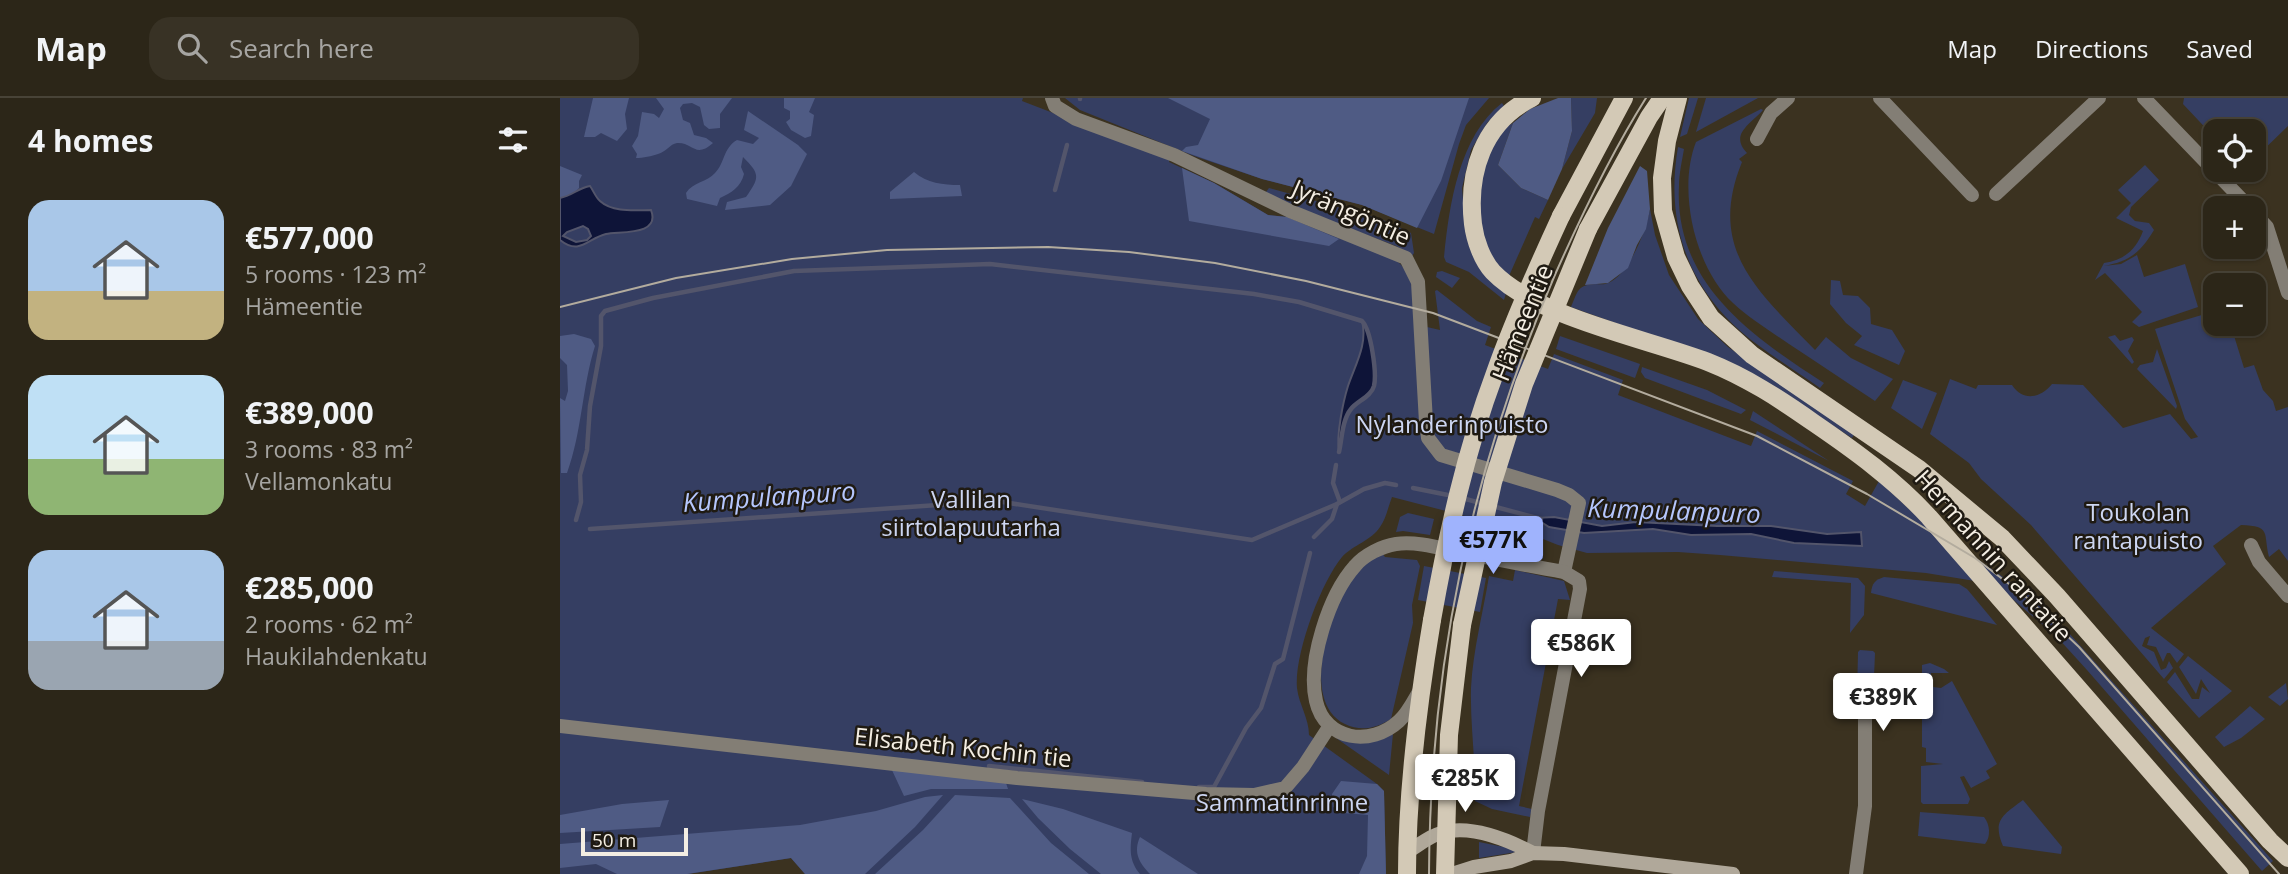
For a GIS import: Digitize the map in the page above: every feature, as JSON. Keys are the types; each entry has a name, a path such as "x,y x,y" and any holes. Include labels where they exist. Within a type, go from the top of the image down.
{"main road":[{"name":"Hermannin rantatie","path":"1532,98 1508,114 1496,128 1484,144 1473,174 1471,209 1474,230 1483,256 1492,271 1519,294 1581,320 1735,374 1783,401 1852,448 1893,481 1940,529 2240,874"},
{"name":"Hämeentie","path":"1407,874 1408,812 1420,689 1452,518 1475,431 1515,318 1561,216 1624,98"},
{"name":"Hämeentie","path":"1445,874 1449,735 1462,625 1493,482 1544,330 1588,229 1662,98"},
{"name":"Hermannin rantatie","path":"1678,98 1667,141 1662,178 1663,211 1679,265 1698,301 1711,318 1752,355 1919,469 2002,538 2057,596 2270,841 2288,858"}],"street":[{"name":"Jyrängöntie","path":"1052,98 1055,106 1076,119 1174,155 1290,211 1406,258 1418,282 1428,438 1441,455 1569,495 1579,503 1564,572"},
{"path":"1757,139 1772,113 1788,98"},
{"path":"1880,98 1972,195"},
{"path":"1996,189 2099,98"},
{"path":"2144,98 2238,196"},
{"path":"2266,226 2284,264 2288,293"},
{"path":"1420,689 1399,721 1381,733 1360,737 1350,736 1329,727 1316,702 1314,669 1332,605 1350,572 1370,554 1397,544 1430,546 1564,572 1579,581 1533,853"},
{"path":"2251,545 2259,562 2288,596"},
{"path":"1856,874 1866,806 1865,708"},
{"name":"Elisabeth Kochin tie","path":"560,726 1004,776 1206,794 1254,795 1285,788 1329,727"},
{"path":"1407,852 1445,831 1473,832 1512,843 1533,853"},
{"path":"1452,874 1474,867 1511,861 1533,853 1564,854 1733,874"}],"green space":[{"path":"560,98 1023,98 1022,101 1170,158 1169,162 1214,183 1268,215 1287,217 1392,257 1410,279 1414,324 1440,330 1437,290 1477,321 1491,327 1485,345 1548,369 1554,354 1623,380 1618,395 1751,446 1757,431 1853,481 1846,494 1865,506 1879,481 1924,523 1975,581 1926,573 1720,555 1678,552 1587,553 1523,531 1392,497 1380,527 1342,557 1334,568 1310,620 1297,674 1298,694 1309,735 1384,791 1386,874 805,874 791,858 688,874 560,874"},
{"path":"1065,98 1489,98 1466,125 1434,234 1362,205 1262,179 1194,156 1080,110"},
{"path":"1571,98 1597,98 1595,113 1562,169 1572,131"},
{"path":"1689,98 1698,98 1687,134 1680,137"},
{"path":"1706,98 1758,98 1696,132"},
{"path":"2184,98 2288,98 2288,126 2266,147 2266,119 2203,119 2203,125 2183,104"},
{"path":"1502,103 1504,106 1487,123 1471,150 1462,188 1466,234 1506,293 1504,300 1469,272 1446,262 1444,257 1453,195 1466,153 1487,117"},
{"path":"1763,110 1744,130 1740,140 1747,153 1739,159 1742,162 1733,193 1730,220 1735,245 1744,267 1758,288 1815,350 1826,337 1851,358 1893,379 1875,401 1739,309 1720,288 1700,249 1689,205 1688,182 1696,142"},
{"path":"1513,123 1498,165 1521,188 1548,200 1539,219 1535,217 1509,276 1489,252 1481,231 1477,199 1492,148 1502,131"},
{"path":"1678,147 1684,149 1679,181 1681,221 1690,252 1704,279 1723,304 1746,326 1771,347 1824,383 1820,388 1735,326 1715,305 1700,282 1679,232 1675,205"},
{"path":"2145,165 2159,180 2131,207 2129,215 2135,221 2149,223 2154,230 2134,255 2104,266 2121,264 2137,255 2144,277 2185,264 2198,307 2139,327 2132,322 2142,312 2105,273 2095,280 2104,263 2123,257 2133,249 2140,238 2143,231 2116,218 2131,203 2118,190"},
{"path":"1269,188 1381,219 1411,233 1414,253 1412,256 1396,246 1267,197"},
{"path":"1650,209 1655,235 1669,275 1698,319 1728,347 1855,433 1852,438 1781,392 1649,335 1571,307 1582,287 1606,284 1623,271 1645,229"},
{"path":"1442,271 1460,278 1452,288 1436,277 1437,272"},
{"path":"1831,280 1840,281 1843,295 1858,296 1870,308 1871,324 1892,330 1905,351 1899,365 1854,345 1862,336 1846,323 1830,304"},
{"name":"Toukolan rantapuisto","path":"2203,315 2203,336 2234,336 2244,368 2254,365 2263,390 2273,401 2276,411 2288,407 2288,561 2279,549 2269,557 2264,532 2258,527 2241,525 2213,546 2226,564 2151,628 2184,654 2177,663 2170,653 2167,653 2163,662 2156,647 2147,645 2150,636 2145,638 2142,646 2154,652 2161,670 2166,668 2169,661 2173,668 2164,679 2031,525 1981,479 1969,463 1930,434 1950,379 1976,389 1978,385 2012,385 2027,396 2037,395 2052,384 2083,385 2123,428 2170,414 2191,439 2198,437 2185,419 2155,329"},
{"path":"2115,335 2120,341 2132,337 2134,340 2128,351 2134,362 2132,364 2108,337"},
{"path":"1560,336 1640,364 1635,378 1556,349"},
{"path":"2157,349 2176,409 2137,369 2140,365 2153,362"},
{"path":"1642,367 1707,390 1746,410 1741,414 1645,378 1641,372"},
{"path":"1903,380 1937,393 1922,429 1891,408"},
{"path":"1753,411 1829,461 1750,420"},
{"path":"1408,513 1434,519 1430,535 1396,532 1400,517"},
{"path":"1501,535 1539,547 1542,549 1543,559 1518,555 1520,544 1500,540"},
{"path":"1382,553 1385,557 1417,560 1420,566 1412,605 1413,623 1391,719 1375,727 1357,728 1345,724 1331,712 1323,695 1321,674 1324,651 1329,628 1346,587 1359,569"},
{"path":"1970,554 2029,595 2068,632 2273,861 2262,871 2057,637 2003,591"},
{"path":"1424,566 1486,578 1480,612 1418,600"},
{"path":"1515,570 1564,581 1570,600 1558,599 1519,806 1532,809 1530,817 1492,809 1475,801 1471,688 1476,646 1489,576 1513,581"},
{"path":"1774,571 1858,578 1865,586 1864,615 1850,633 1851,583 1772,577"},
{"path":"1884,577 1959,584 1967,589 1997,625 1871,593 1874,582"},
{"path":"1860,650 1875,653 1873,701 1860,701 1857,698"},
{"path":"2188,656 2232,691 2199,718 2167,682 2175,672 2192,699 2199,699 2202,687 2210,693 2201,679 2196,694 2179,667"},
{"path":"1930,663 1949,673 1931,673 1930,684 1941,688 1952,681 1997,764 1986,771 1990,778 1971,788 1964,776 1960,777 1970,799 1968,804 1921,802 1921,766 1943,764 1926,762 1926,748 1922,747 1922,665"},
{"path":"2286,683 2288,699 2280,706 2268,697"},
{"path":"2250,706 2265,719 2241,738 2224,747 2215,737"},
{"path":"1393,734 1389,775 1336,738 1375,741"},
{"path":"2023,800 2062,847 2061,854 2003,846 1999,830 2001,819"},
{"path":"1920,812 1984,817 1989,830 1987,841 1985,844 1918,836"},
{"path":"1479,842 1514,849 1517,852 1479,858"}],"shaded area":[{"path":"593,98 629,98 625,114 627,129 617,141 601,133 595,137 584,137"},
{"path":"656,98 732,98 720,114 720,128 709,129 704,125 700,107 692,103 683,104 680,108 683,120 690,123 694,135 713,143 707,148 698,150 677,143 661,153 636,158 637,154 632,146 638,136 642,112 654,114 659,118 664,109"},
{"path":"784,98 815,98 809,112 814,115 811,136 805,138 791,130 786,122 790,119 790,111 784,108"},
{"path":"1168,98 1469,98 1441,181 1417,228 1362,205 1262,179 1182,151 1186,147 1198,145 1210,119"},
{"path":"1558,98 1571,98 1572,131 1562,169 1548,200 1521,188 1498,165 1513,123 1530,109"},
{"path":"748,111 807,154 791,186 770,205 725,210 727,202 746,197 756,180 753,168 743,157 741,167 744,174 741,183 720,198 717,206 687,199 686,193 689,189 712,176 718,169 732,143 737,140 753,144 759,138 744,130"},
{"path":"560,166 582,175 579,188 570,197 560,198"},
{"path":"1640,166 1647,171 1650,209 1646,229 1628,268 1608,283 1585,285 1608,228"},
{"path":"1182,168 1214,183 1268,215 1287,217 1339,239 1329,246 1189,221"},
{"path":"914,172 936,183 960,185 962,196 890,199 890,192"},
{"path":"590,186 605,205 625,210 651,210 653,218 650,224 638,231 606,234 579,246 560,240 560,198","holes":["583,226 591,236 587,240 576,242 563,236"]},
{"path":"1362,321 1372,352 1374,386 1348,413 1339,452 1339,428 1344,401 1362,346"},
{"path":"574,334 591,339 595,346 572,457 567,473 561,473 560,398 565,401 568,391 567,365 560,358 560,336"},
{"path":"1554,517 1602,526 1636,522 1771,526 1827,534 1861,532 1862,546 1794,543 1751,534 1691,535 1653,529 1584,533 1549,527 1535,518"},
{"path":"891,768 1006,783 1008,789 931,789 904,796"},
{"path":"1341,781 1377,784 1384,791 1386,874 1359,874 1367,856 1368,815 1344,813 1333,807 1332,794"},
{"path":"943,795 915,827 865,874 805,874 791,858 687,874 617,874 596,864 560,868 560,844 800,825"},
{"path":"955,795 1010,798 1051,843 1089,874 875,874 923,830"},
{"path":"1022,799 1063,809 1132,833 1131,855 1140,874 1101,874 1070,849"},
{"path":"669,800 660,827 560,833 560,815 622,804"},
{"path":"1140,837 1198,874 1150,874 1138,857"}],"waterway":[{"path":"1055,190 1067,145"},
{"name":"Kumpulanpuro","path":"576,520 581,502 580,475 587,450 590,406 601,346 601,316 605,311 653,298 794,271 990,264 1254,294 1299,302 1362,321 1372,352 1374,386 1348,413 1339,452"},
{"path":"1336,465 1333,483 1340,502"},
{"name":"Kumpulanpuro","path":"590,529 996,501 1252,540 1337,504 1364,489 1385,483 1396,485"},
{"name":"Kumpulanpuro","path":"1413,488 1453,496"},
{"name":"Kumpulanpuro","path":"1462,498 1484,504"},
{"path":"1314,537 1332,519 1337,504"},
{"name":"Kumpulanpuro","path":"1492,506 1541,519"},
{"path":"1199,787 1214,787 1246,728 1261,708 1275,664 1283,659 1310,553"},
{"path":"989,766 1142,782"}],"tram line":[{"path":"1429,874 1437,719 1447,644 1478,496 1500,422 1554,277 1620,141 1646,98"},
{"path":"560,307 676,278 792,259 887,250 1048,247 1129,252 1215,263 1306,281 1433,313 1757,436 1867,494 1975,558 2026,597 2079,647 2279,874"}],"park label":[{"name":"Nylanderinpuisto","path":"1452,425"},
{"name":"Vallilan siirtolapuutarha","path":"971,514"},
{"name":"Sammatinrinne","path":"1282,803"}]}
